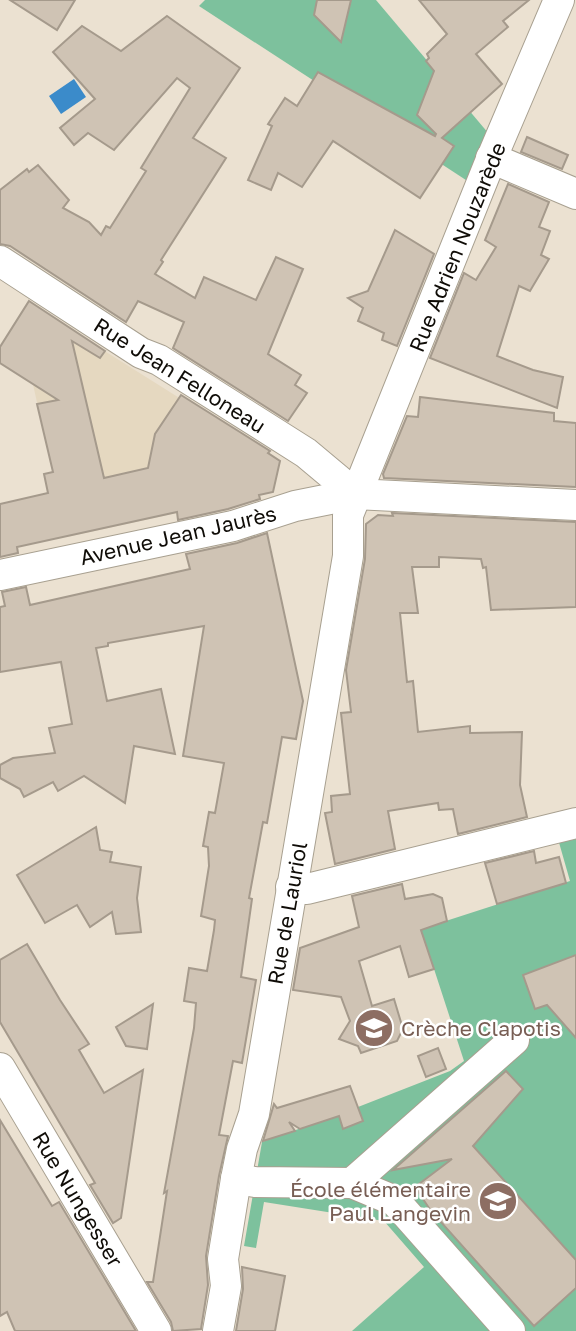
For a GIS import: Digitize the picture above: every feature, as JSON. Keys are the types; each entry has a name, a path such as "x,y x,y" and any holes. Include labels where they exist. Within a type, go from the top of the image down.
{"street":[{"name":"Rue Adrien Nouzarède","path":"355,494 491,158 559,0"},
{"path":"491,158 576,194"},
{"name":"Rue Jean Felloneau","path":"0,261 141,353 159,360 306,453 355,494"},
{"name":"Avenue Jean Jaurès","path":"0,575 233,526 295,506 355,494 576,505"},
{"name":"Rue de Lauriol","path":"218,1331 226,1286 223,1259 236,1179 242,1149 254,1114 348,556 348,515 355,494"},
{"path":"291,887 307,890 576,823"},
{"path":"352,1183 514,1040"},
{"name":"Rue Nungesser","path":"0,1068 156,1331"},
{"path":"236,1179 255,1182 352,1183 395,1201 510,1331"}],"shaded area":[{"path":"28,303 280,461 273,492 67,537 30,371 0,363 0,347"}],"green space":[{"path":"205,0 376,0 489,134 469,182 199,6"},
{"path":"576,834 576,1331 352,1331 424,1267 384,1221 264,1202 256,1248 244,1246 262,1142 338,1115 344,1129 363,1121 358,1107 450,1071 464,1061 421,929 570,881 558,839"}],"water":[{"path":"74,79 86,97 61,114 49,96"}],"building":[{"path":"10,0 75,0 57,30"},
{"path":"317,0 351,0 341,42 314,15"},
{"path":"419,0 529,0 503,21 508,27 476,54 502,84 442,138 454,146 420,198 333,141 302,187 278,173 271,190 248,180 272,126 268,124 285,98 297,106 318,72 435,136 417,115 434,71 426,61 429,58 427,54 447,34"},
{"path":"167,16 240,68 193,138 226,158 161,260 163,262 155,274 195,298 204,277 256,300 276,257 303,269 268,354 301,375 295,385 307,393 288,421 173,348 184,322 138,301 126,322 10,246 0,244 0,190 27,169 29,172 38,165 69,200 63,208 89,222 101,235 106,226 110,228 146,171 141,168 190,88 177,78 114,150 88,133 74,145 60,128 95,99 53,52 82,26 121,51"},
{"path":"527,137 568,155 562,169 521,152"},
{"path":"508,184 549,202 539,227 550,231 541,255 549,259 530,291 519,286 497,356 533,370 563,377 557,408 430,358 464,273 476,280 496,247 485,240"},
{"path":"395,230 434,254 397,346 382,340 384,333 358,321 363,308 348,298 368,291"},
{"path":"29,301 105,351 100,358 72,341 104,478 148,468 155,434 181,395 270,451 268,453 280,461 273,492 259,495 260,499 228,509 178,520 177,512 17,547 18,553 0,557 0,504 48,493 44,474 53,472 37,404 58,400 0,363 0,347"},
{"path":"420,397 554,413 554,421 576,423 576,487 384,478 383,474 407,416 418,417"},
{"path":"392,513 576,522 576,607 491,610 486,567 483,568 481,559 439,557 439,567 412,567 418,613 400,613 407,682 413,681 418,732 470,726 470,733 522,732 520,785 527,817 458,834 453,809 439,810 438,803 388,811 395,849 335,864 325,813 332,812 331,796 350,794 341,713 351,712 346,670 365,559 366,524 378,515 393,516"},
{"path":"267,533 303,701 296,739 282,737 267,823 263,822 249,898 252,899 241,977 256,980 242,1063 233,1061 219,1135 228,1136 206,1256 208,1285 201,1329 173,1331 171,1322 147,1282 153,1282 167,1191 164,1193 194,1028 196,1003 184,1001 189,968 207,971 215,920 201,916 209,866 208,847 203,846 209,812 215,813 224,763 183,756 204,626 108,643 108,646 96,648 107,701 161,689 175,754 134,746 125,803 84,776 58,791 53,782 24,797 20,789 0,778 0,765 13,758 55,753 49,728 72,724 61,662 0,672 0,607 5,606 2,592 26,587 30,605 190,569 186,554 237,543"},
{"path":"96,827 100,850 112,852 110,862 141,867 137,898 141,932 116,934 112,912 90,927 77,905 45,923 17,875"},
{"path":"534,851 536,863 559,857 566,883 497,904 485,863"},
{"path":"402,884 405,899 433,894 442,898 447,921 421,930 434,969 409,977 400,946 359,961 372,1006 394,999 403,1029 397,1041 361,1053 358,1046 339,1039 350,1021 341,997 293,990 300,948 359,927 352,896"},
{"path":"27,944 89,1044 79,1050 104,1093 143,1070 121,1218 113,1223 90,1185 95,1183 0,1022 0,960"},
{"path":"576,955 576,1038 547,1005 535,1009 523,975"},
{"path":"153,1004 147,1049 126,1046 116,1027"},
{"path":"438,1048 446,1069 426,1077 418,1056"},
{"path":"506,1071 523,1089 473,1146 576,1260 576,1288 534,1326 431,1211 415,1187 452,1159 393,1170"},
{"path":"350,1086 363,1121 343,1129 339,1116 300,1129 289,1122 295,1131 263,1141 274,1104 277,1108"},
{"path":"0,1120 52,1206 59,1202 136,1331 15,1331 7,1312 0,1316"},
{"path":"242,1267 285,1276 275,1331 236,1331 243,1289"}],"place":[{"name":"Crèche Clapotis","path":"374,1028"},
{"name":"École élémentaire Paul Langevin","path":"498,1201"}]}
